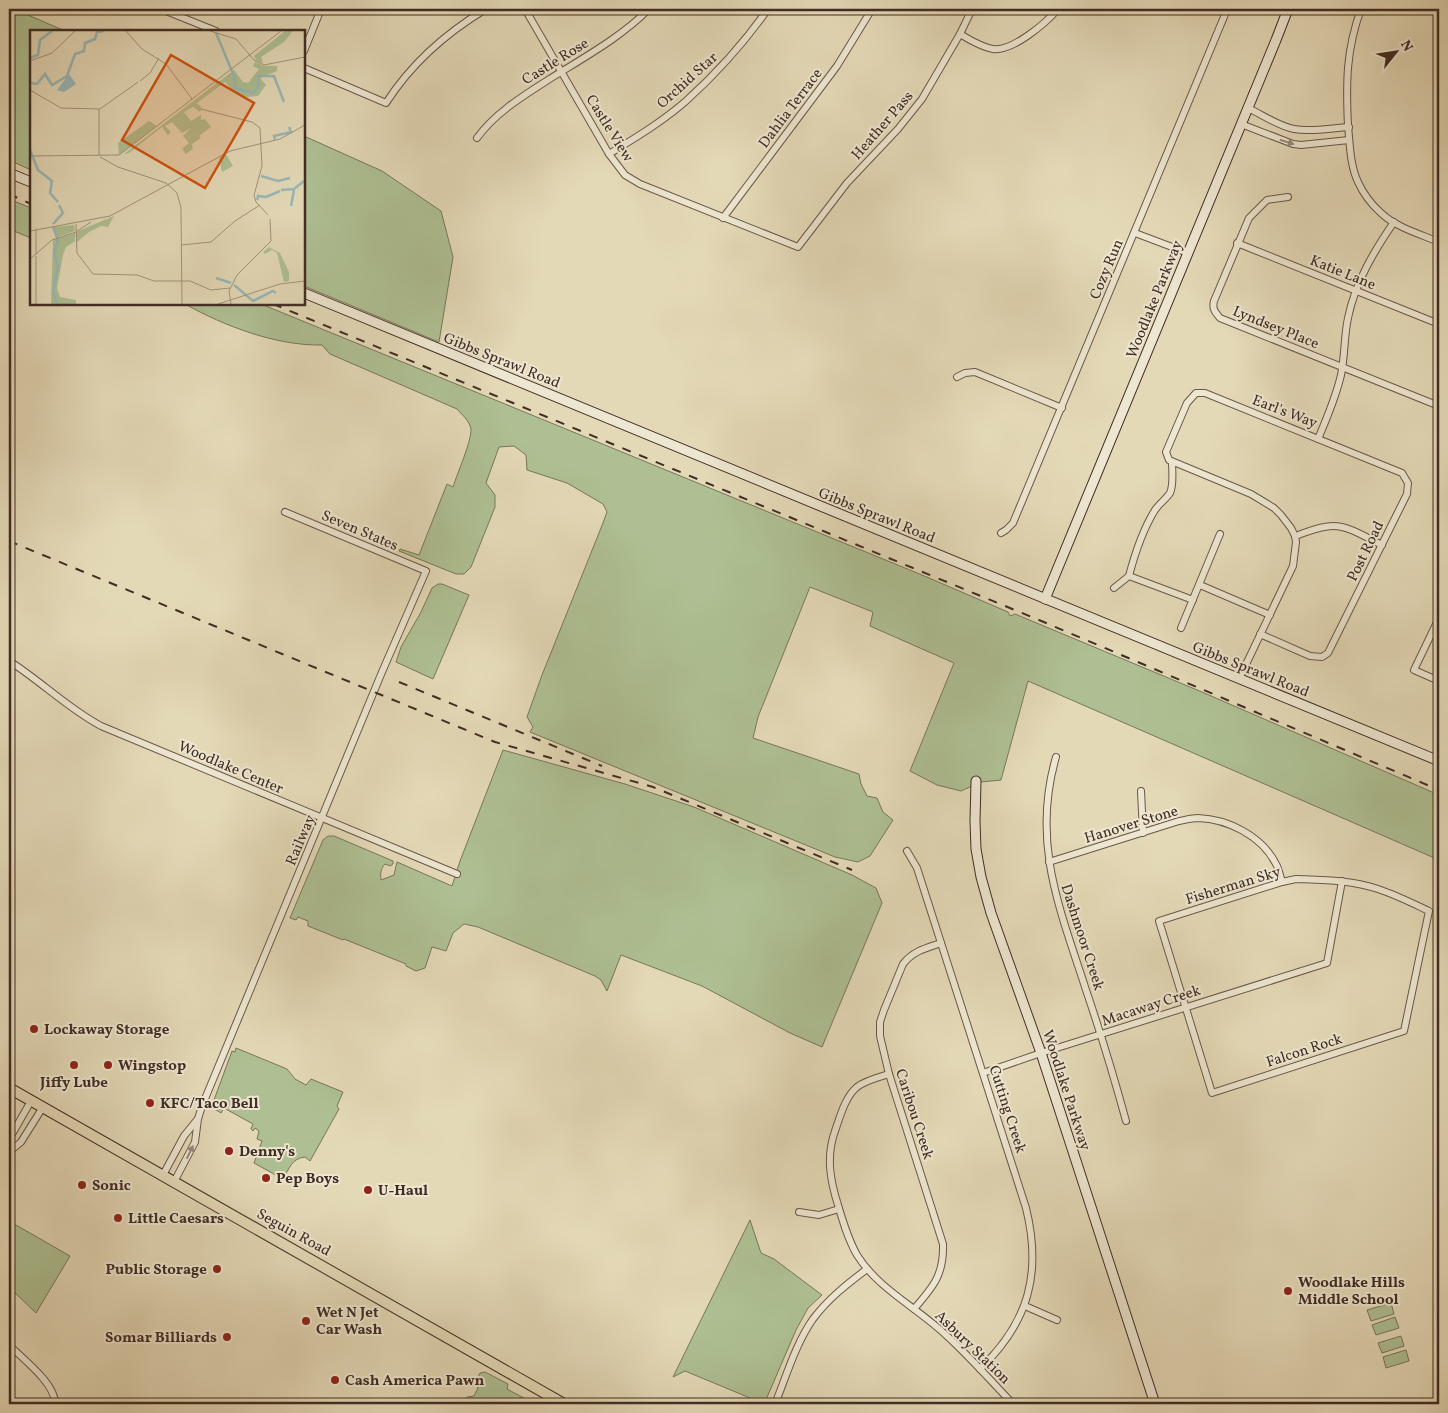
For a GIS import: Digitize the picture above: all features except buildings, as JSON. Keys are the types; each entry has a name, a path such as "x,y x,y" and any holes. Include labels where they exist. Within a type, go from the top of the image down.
{"main road":[{"name":"Seguin Road","path":"9,1088 564,1404"}],"street":[{"path":"161,9 214,30"},
{"path":"305,49 321,9"},
{"path":"305,68 386,103 395,89 434,46 486,9"},
{"name":"Castle View","path":"525,9 620,170 632,180 798,247"},
{"name":"Castle Rose","path":"477,138 487,126 511,105 610,41 648,9"},
{"name":"Orchid Star","path":"609,154 648,130 686,101 734,54 768,9"},
{"name":"Dahlia Terrace","path":"723,218 838,66 872,9"},
{"name":"Heather Pass","path":"798,247 847,183 898,129 917,105 960,34 972,9"},
{"path":"960,34 988,48 1007,48 1038,28 1058,9"},
{"name":"Cozy Run","path":"1001,533 1013,523 1135,233 1226,9"},
{"name":"Woodlake Parkway","path":"1045,599 1288,9"},
{"path":"1361,9 1353,34 1346,82 1349,140 1353,166 1358,182 1375,206 1394,222 1439,242"},
{"path":"1248,108 1295,129 1348,127"},
{"path":"1241,124 1293,144 1301,145 1349,140"},
{"path":"9,173 30,182"},
{"name":"Lyndsey Place","path":"1288,197 1272,198 1257,208 1249,218 1214,301 1213,306 1216,314 1220,318 1439,406"},
{"name":"Earl's Way","path":"1172,462 1169,460 1166,452 1186,403 1193,395 1201,392 1318,439 1335,397 1342,368 1348,319 1357,291 1372,254 1394,222"},
{"path":"1135,233 1188,253"},
{"name":"Katie Lane","path":"1238,243 1439,324"},
{"name":"Gibbs Sprawl Road","path":"305,293 1439,761"},
{"path":"958,377 966,373 975,372 1062,408"},
{"name":"Post Road","path":"1260,634 1310,656 1316,658 1325,656 1331,649 1407,494 1408,483 1402,473 1318,439"},
{"path":"1114,588 1129,576 1135,550 1149,520 1155,509 1170,492 1172,462 1251,494 1274,508 1292,528 1296,542 1293,566 1239,679"},
{"name":"Seven States","path":"285,512 426,571"},
{"path":"1294,536 1335,526 1350,529 1382,545"},
{"path":"1181,628 1220,534"},
{"name":"Railway","path":"174,1182 195,1142 198,1119 382,672 426,571"},
{"path":"1129,576 1194,600"},
{"path":"1200,584 1270,615"},
{"path":"1439,618 1414,670 1439,682"},
{"name":"Woodlake Center","path":"9,661 28,673 66,704 101,726 457,874"},
{"name":"Dashmoor Creek","path":"1056,757 1048,787 1045,823 1055,896 1101,1034 1126,1121"},
{"name":"Woodlake Parkway","path":"976,782 976,849 981,877 991,913 1041,1053 1155,1404"},
{"path":"1142,792 1142,833"},
{"name":"Hanover Stone","path":"1049,862 1179,821 1196,818 1213,819 1237,827 1254,838 1267,850 1276,864 1282,882"},
{"name":"Cutting Creek","path":"907,851 917,868 1031,1227 1033,1265 1025,1306 1005,1342 980,1369"},
{"name":"Fisherman Sky","path":"1186,1007 1159,921 1282,882 1296,879 1342,881 1377,889 1429,911 1404,1031"},
{"name":"Macaway Creek","path":"983,1073 1327,963 1342,881"},
{"name":"Caribou Creek","path":"914,1309 932,1289 938,1279 942,1266 943,1244 889,1074 880,1036 880,1022 903,964 908,957 916,952 941,944"},
{"name":"Falcon Rock","path":"1186,1007 1212,1093 1404,1031"},
{"name":"Asbury Station","path":"889,1074 857,1087 841,1114 832,1140 829,1157 830,1174 848,1236 867,1269 879,1282 946,1334 1013,1404"},
{"path":"9,1152 11,1136 31,1101"},
{"path":"9,1152 21,1142 43,1107"},
{"name":"Railway","path":"163,1175 184,1136 198,1119"},
{"path":"799,1212 819,1215 839,1209"},
{"path":"775,1404 805,1333 813,1319 837,1293 867,1269"},
{"path":"1025,1306 1057,1320"},
{"path":"9,1345 47,1383 56,1399 55,1404"}],"green space":[{"path":"9,9 14,9 63,30 30,30 30,170 9,160"},
{"path":"305,136 382,171 441,211 453,257 439,342 305,286"},
{"path":"9,199 30,208 30,238 9,229"},
{"path":"187,305 263,305 922,575 1008,612 1010,616 1015,614 1202,692 1439,795 1439,860 1028,681 1001,780 981,782 961,791 937,785 910,771 954,663 870,626 873,612 810,587 758,717 753,738 859,774 861,784 867,796 877,798 883,812 893,820 870,856 858,862 835,857 530,732 533,727 527,717 607,512 603,504 567,483 527,470 526,455 514,446 499,447 486,483 495,495 495,507 471,567 464,574 456,574 399,551 400,549 419,555 447,484 453,487 471,434 470,426 465,418 457,409 330,354 322,345 287,342 269,338 234,327"},
{"path":"438,584 469,595 433,679 396,662 401,647 432,588"},
{"path":"503,750 625,784 694,807 852,875 876,888 882,903 822,1047 790,1033 702,986 621,955 607,991 601,980 595,976 478,927 464,924 453,933 446,951 432,947 425,968 416,971 406,966 406,964 308,926 308,921 298,917 296,920 290,918 323,840 328,836 334,836 393,861 393,864 390,866 385,864 381,871 381,880 394,875 397,862 452,886"},
{"path":"236,1048 287,1069 295,1079 306,1085 311,1079 343,1092 337,1106 339,1109 310,1161 305,1157 297,1159 283,1179 254,1163 262,1141 257,1139 259,1131 255,1128 253,1131 251,1129 253,1124 224,1108 221,1113 213,1108 214,1100 232,1051 235,1052"},
{"path":"750,1220 761,1253 774,1259 822,1295 808,1308 796,1330 765,1402 762,1403 685,1371 673,1377"},
{"path":"9,1221 70,1256 36,1313 9,1287"},
{"path":"1391,1303 1394,1314 1371,1321 1367,1310"},
{"path":"1395,1317 1399,1328 1376,1335 1372,1325"},
{"path":"1401,1336 1404,1346 1382,1353 1378,1343"},
{"path":"1406,1350 1409,1361 1386,1368 1383,1357"},
{"path":"485,1372 508,1384 507,1389 535,1404 463,1404 467,1397 474,1396 478,1388 475,1384 480,1373"}],"railway":[{"path":"9,194 30,204"},
{"path":"275,305 1039,620 1439,790"},
{"path":"9,541 495,742 653,787 852,870"},
{"path":"399,682 602,766"}],"place":[{"name":"Lockaway Storage","path":"34,1029"},
{"name":"Jiffy Lube","path":"74,1065"},
{"name":"Wingstop","path":"108,1065"},
{"name":"KFC/Taco Bell","path":"150,1103"},
{"name":"Denny's","path":"229,1151"},
{"name":"Pep Boys","path":"266,1178"},
{"name":"Sonic","path":"82,1185"},
{"name":"U-Haul","path":"368,1190"},
{"name":"Little Caesars","path":"118,1218"},
{"name":"Public Storage","path":"217,1269"},
{"name":"Woodlake Hills Middle School","path":"1288,1291"},
{"name":"Wet N Jet Car Wash","path":"306,1321"},
{"name":"Somar Billiards","path":"227,1337"},
{"name":"Cash America Pawn","path":"335,1380"}]}
